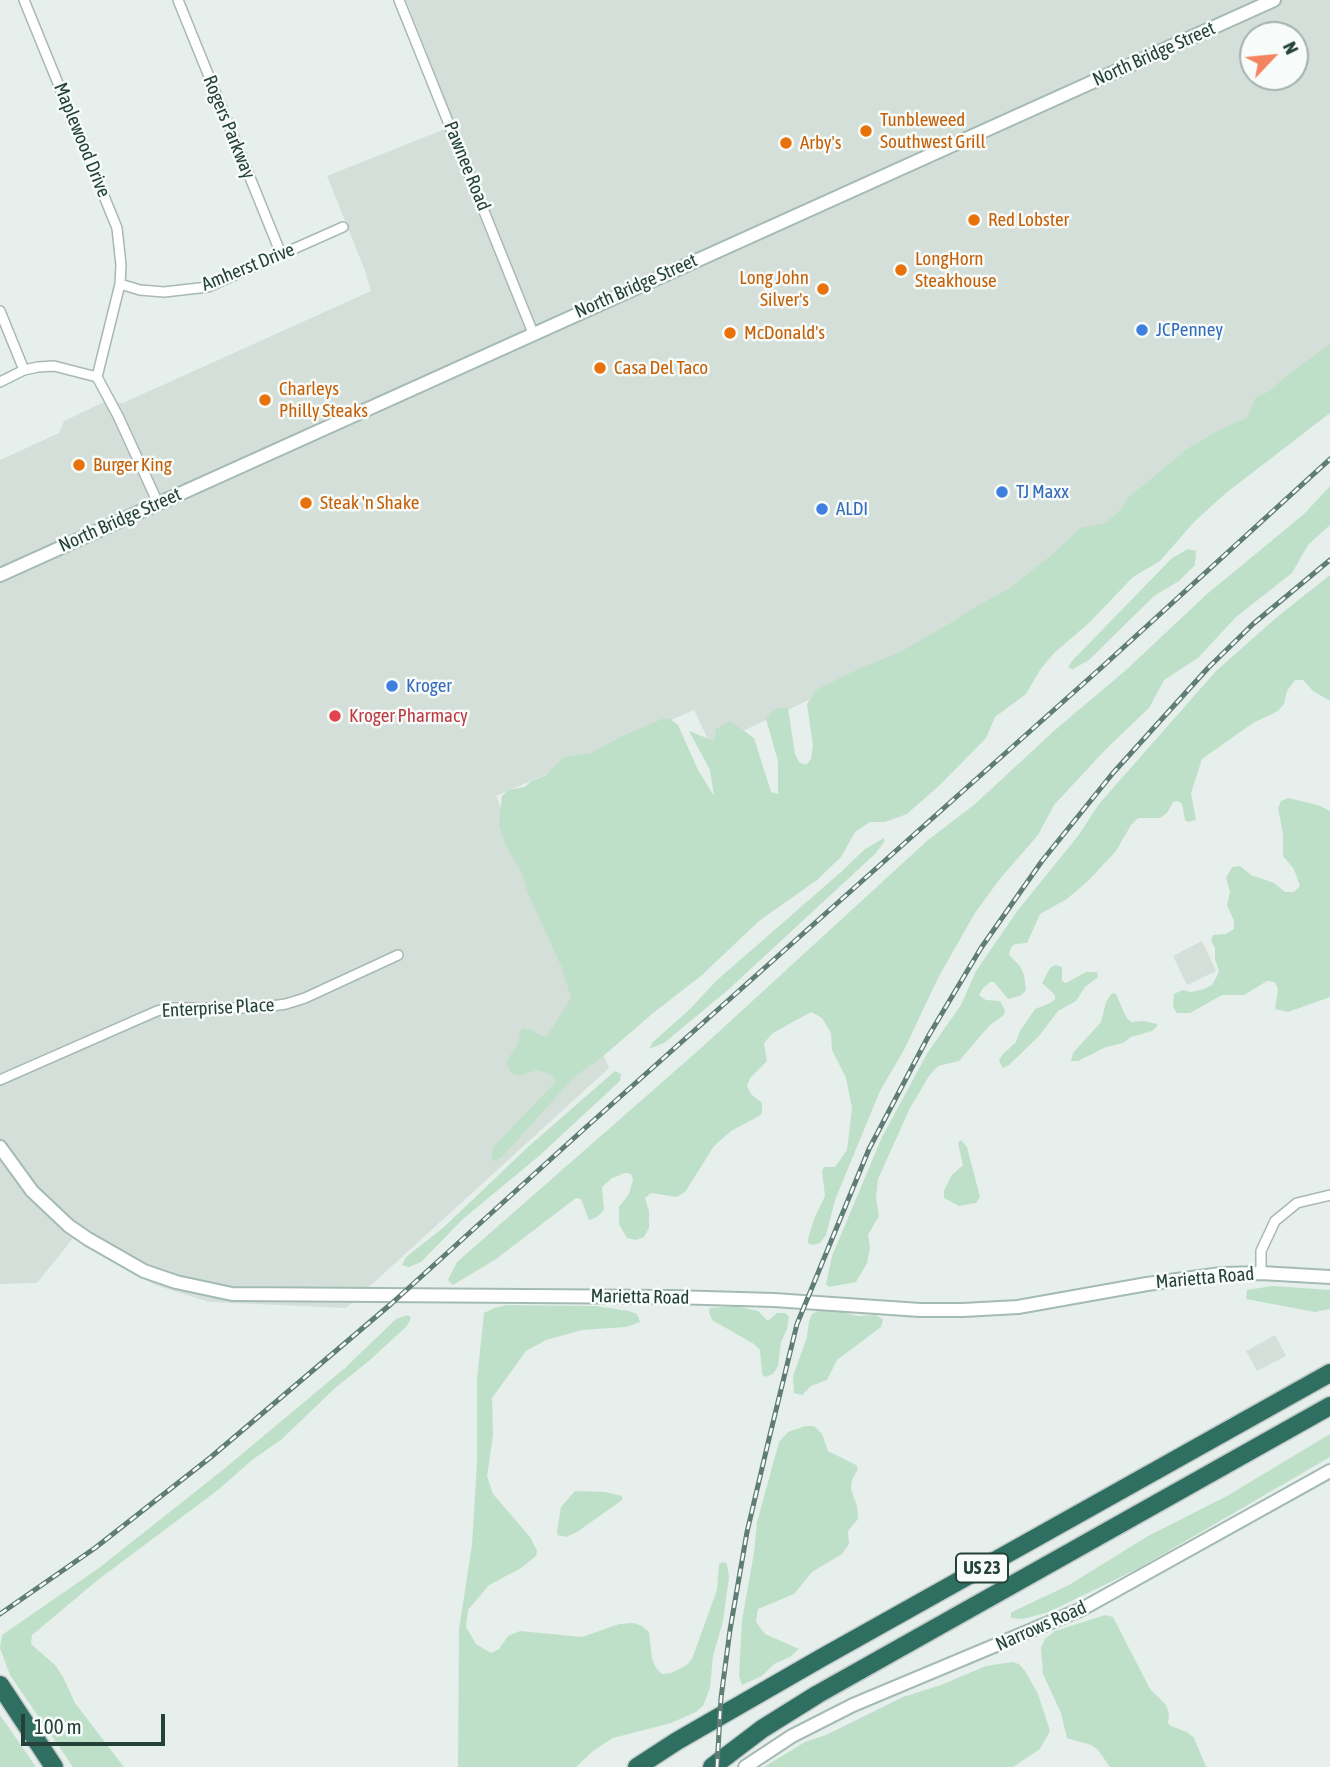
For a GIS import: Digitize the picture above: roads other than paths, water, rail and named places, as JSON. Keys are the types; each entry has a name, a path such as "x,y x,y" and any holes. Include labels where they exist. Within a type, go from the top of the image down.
{"highway":[{"name":"US 23","path":"637,1767 823,1657 1330,1373"},
{"name":"US 23","path":"712,1767 762,1729 818,1694 1330,1406"},
{"path":"0,1685 54,1767"}],"street":[{"name":"Maplewood Drive","path":"24,0 111,210 120,248 120,284"},
{"name":"Rogers Parkway","path":"178,0 281,254"},
{"name":"Pawnee Road","path":"399,0 533,333"},
{"name":"North Bridge Street","path":"0,575 1274,0"},
{"name":"Amherst Drive","path":"120,284 140,290 164,292 208,287 343,227"},
{"path":"120,284 97,377 158,503"},
{"path":"0,311 24,370"},
{"path":"0,382 24,370 54,366 97,377"},
{"name":"Enterprise Place","path":"0,1080 157,1011 168,1008 286,1004 305,998 398,955"},
{"name":"Marietta Road","path":"0,1147 32,1191 69,1226 88,1239 144,1271 176,1282 232,1294 672,1297 774,1300 920,1310 972,1310 1018,1307 1184,1279 1261,1273 1330,1278"},
{"path":"1261,1273 1261,1251 1275,1221 1297,1203 1330,1195"},
{"name":"Narrows Road","path":"745,1767 792,1736 853,1705 1082,1609 1330,1471"}],"railway":[{"path":"0,1614 95,1548 211,1457 391,1304 1330,459"},
{"path":"717,1767 721,1698 747,1532 797,1324 869,1149 929,1035 981,948 1042,861 1113,773 1208,668 1253,624 1330,560"}],"place":[{"name":"Tunbleweed Southwest Grill","path":"866,131"},
{"name":"Arby's","path":"786,143"},
{"name":"Red Lobster","path":"974,220"},
{"name":"LongHorn Steakhouse","path":"901,270"},
{"name":"Long John Silver's","path":"823,289"},
{"name":"JCPenney","path":"1142,330"},
{"name":"McDonald's","path":"730,333"},
{"name":"Casa Del Taco","path":"600,368"},
{"name":"Charleys Philly Steaks","path":"265,400"},
{"name":"Burger King","path":"79,465"},
{"name":"TJ Maxx","path":"1002,492"},
{"name":"Steak 'n Shake","path":"306,503"},
{"name":"ALDI","path":"822,509"},
{"name":"Kroger","path":"392,686"},
{"name":"Kroger Pharmacy","path":"335,716"}]}
